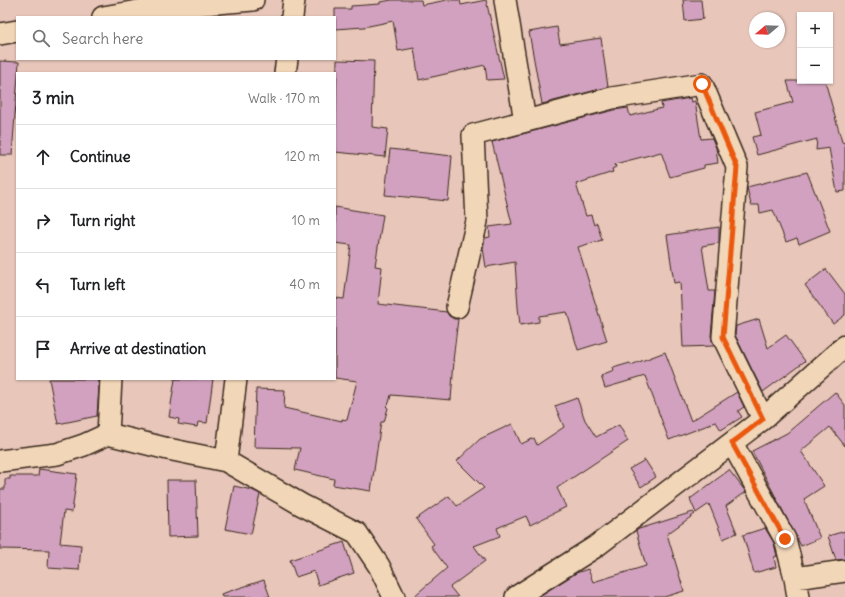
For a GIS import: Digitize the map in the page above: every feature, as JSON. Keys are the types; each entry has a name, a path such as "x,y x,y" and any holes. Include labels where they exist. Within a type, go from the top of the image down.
{"street":[{"path":"107,16 155,4 253,0"},
{"path":"292,16 294,0"},
{"path":"505,0 525,120"},
{"path":"0,34 16,31"},
{"path":"285,72 287,60"},
{"path":"457,307 477,221 473,135 612,98 702,84 737,167 723,337 763,419"},
{"path":"516,597 595,547 732,443 763,419 845,346"},
{"path":"108,434 111,380"},
{"path":"226,461 236,380"},
{"path":"0,461 57,454 108,434 168,449 226,461 302,505 357,533 379,566 394,597"},
{"path":"732,443 785,539 796,587 845,571"}],"building":[{"path":"392,0 421,0 422,5 447,0 460,0 461,5 486,0 504,79 487,80 485,65 419,80 414,48 398,51 393,21 364,27 336,29 335,9 351,9 351,6 380,4 380,2"},
{"path":"683,0 701,0 703,19 685,21"},
{"path":"557,27 560,44 601,38 608,87 542,104 529,32"},
{"path":"337,60 374,61 372,127 388,129 385,157 336,152"},
{"path":"0,61 19,62 18,72 16,72 16,102 12,155 0,155"},
{"path":"787,81 797,81 797,84 826,84 842,142 845,143 845,191 837,192 829,148 816,150 817,139 757,155 752,137 761,135 755,112 793,102"},
{"path":"690,98 691,102 695,101 701,139 712,138 716,148 718,163 704,165 704,168 670,177 661,152 615,164 616,167 612,169 613,172 576,184 586,216 591,215 594,225 597,223 602,240 578,247 607,341 578,350 567,312 539,316 539,322 520,325 515,262 486,267 483,248 485,238 490,237 489,227 512,224 492,142 614,110 628,108 630,116 662,108 661,103"},
{"path":"390,149 452,156 448,201 385,195"},
{"path":"807,172 830,231 799,244 797,238 786,242 773,210 760,213 759,205 751,205 747,187"},
{"path":"336,207 383,215 375,266 382,267 378,304 447,312 449,316 454,319 458,319 453,361 451,400 391,395 389,403 386,406 388,408 384,422 381,422 371,491 333,485 334,479 295,470 300,448 254,447 256,389 285,390 284,408 342,421 342,419 347,420 357,381 336,378 336,298 344,299 351,245 336,243"},
{"path":"719,227 719,243 702,246 709,291 715,291 711,336 714,346 683,347 680,282 674,283 667,235"},
{"path":"826,269 845,294 845,315 833,324 805,285"},
{"path":"759,319 768,348 786,335 805,361 763,392 735,335 736,326"},
{"path":"665,352 691,421 737,392 744,407 738,411 742,417 721,430 716,422 669,440 645,376 605,388 601,376 614,371 613,368 630,363 631,365"},
{"path":"49,380 97,380 99,386 97,416 58,424"},
{"path":"175,380 213,380 207,423 198,422 197,427 178,424 179,419 169,417"},
{"path":"835,392 845,405 845,446 830,427 801,451 824,486 804,499 820,538 801,546 752,451 787,433"},
{"path":"577,398 585,420 596,437 619,425 628,441 557,488 566,507 530,525 526,516 497,528 500,536 474,546 485,561 450,587 458,597 413,597 447,568 431,546 434,544 416,519 449,496 457,506 484,488 457,461 480,439 512,424 521,444 534,438 537,445 564,427 555,406"},
{"path":"645,460 656,477 641,487 629,469"},
{"path":"39,469 77,474 72,512 64,511 60,543 81,545 79,570 48,568 49,550 0,549 0,489 5,489 5,479 10,479 10,476 38,476"},
{"path":"729,470 746,492 726,506 737,533 723,539 709,504 696,513 690,499"},
{"path":"167,480 196,480 198,536 168,537"},
{"path":"234,486 252,490 260,494 251,534 225,529"},
{"path":"693,512 695,514 667,534 684,591 664,597 538,597 576,573 588,569 593,582 646,566 636,531"},
{"path":"765,528 774,543 777,556 774,557 776,567 754,573 743,535"},
{"path":"845,531 845,559 836,560 828,536"},
{"path":"344,542 354,573 318,585 314,571 296,577 290,560"},
{"path":"264,580 270,597 222,597 221,594"}],"route":[{"path":"702,84 737,167 723,337 763,419 732,443 785,539"}]}
